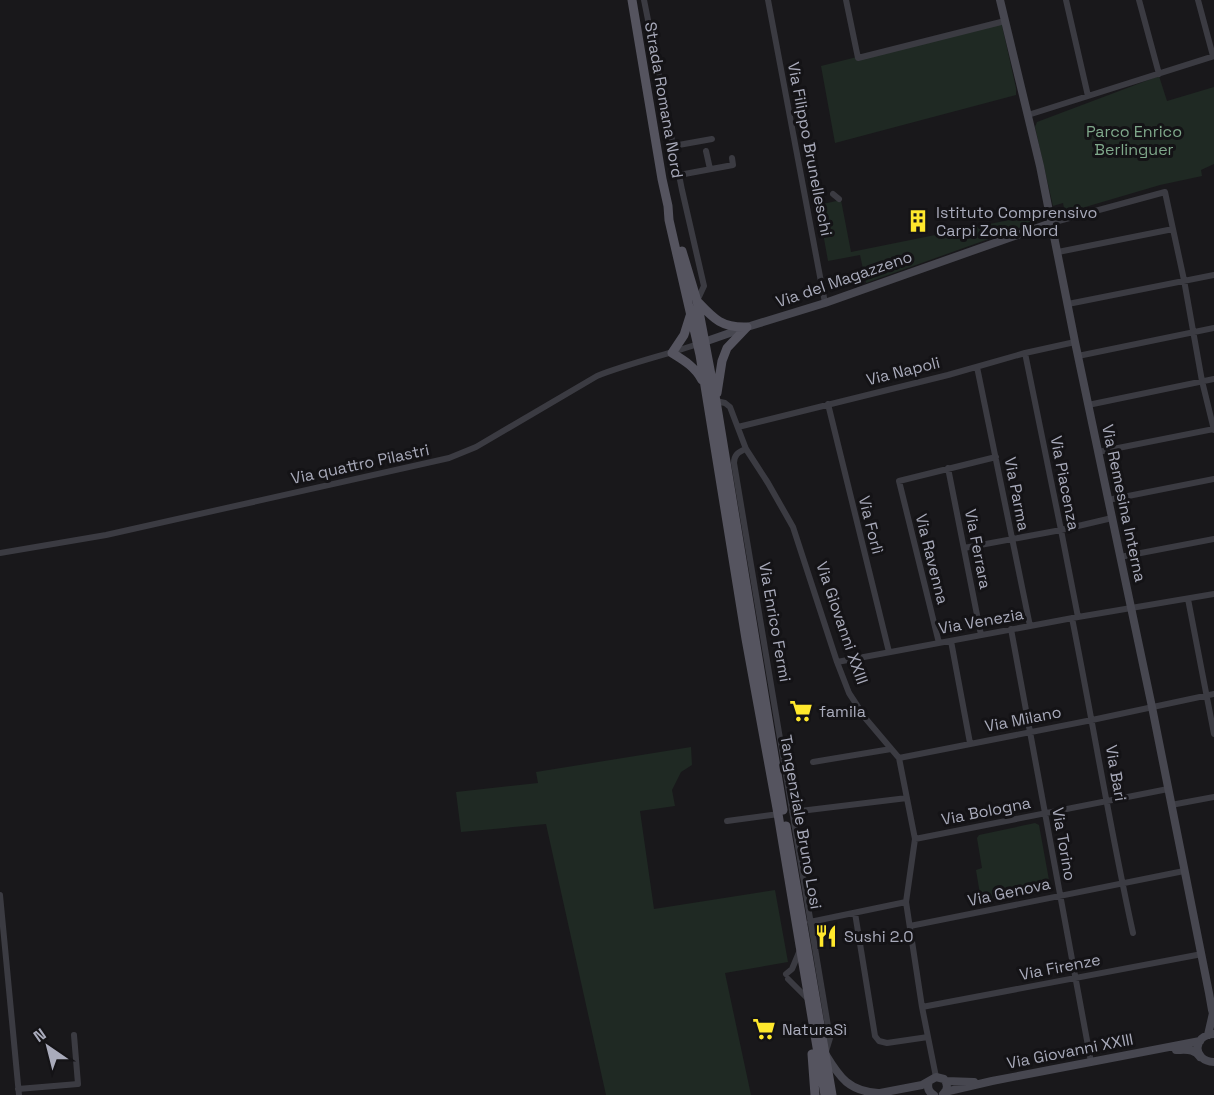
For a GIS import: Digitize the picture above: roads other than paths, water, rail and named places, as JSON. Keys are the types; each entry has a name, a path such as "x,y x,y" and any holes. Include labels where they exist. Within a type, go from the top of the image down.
{"main road":[{"name":"Strada Romana Nord","path":"632,0 662,179 697,301 701,343"},
{"name":"Strada Romana Nord","path":"668,206 669,220 701,343"},
{"path":"697,301 724,325 734,328 747,327"},
{"path":"691,311 684,335 672,353 693,367 706,387"},
{"path":"716,401 722,360 727,348 747,327"},
{"name":"Tangenziale Bruno Losi","path":"701,343 746,639 785,813 800,950 825,1095"},
{"name":"Tangenziale Bruno Losi","path":"701,343 716,401 832,1095"},
{"path":"812,1024 811,1046 815,1095"}],"street":[{"path":"644,0 704,286 697,301"},
{"name":"Via Filippo Brunelleschi","path":"768,0 825,303"},
{"path":"846,0 858,58 1005,21"},
{"name":"Via Remesina Interna","path":"1000,0 1058,252 1184,871 1212,992 1214,1015 1211,1034"},
{"path":"1066,0 1088,96"},
{"path":"1140,0 1159,74"},
{"path":"1028,115 1213,56 1198,0"},
{"path":"673,146 712,139"},
{"path":"706,151 710,169"},
{"path":"679,175 733,165 732,158"},
{"name":"Via del Magazzeno","path":"701,343 825,303 1051,223 1166,192 1173,229"},
{"path":"833,194 839,199"},
{"path":"1058,252 1173,229 1202,381 1214,429 1098,452"},
{"path":"1068,304 1214,275"},
{"path":"1078,356 1214,328"},
{"name":"Via Napoli","path":"738,427 1075,342"},
{"name":"Via quattro Pilastri","path":"0,554 106,535 448,458 476,447 597,376 701,343"},
{"name":"Via Piacenza","path":"1025,353 1061,530 1075,618"},
{"name":"Via Parma","path":"977,367 1030,627"},
{"path":"1088,405 1214,379"},
{"name":"Via Giovanni XXIII","path":"716,401 730,406 746,448 793,527 849,693 866,719 898,758 915,839 906,902 933,1079"},
{"name":"Via Forlì","path":"828,404 889,652"},
{"name":"Via Enrico Fermi","path":"746,448 736,454 734,463 785,813 810,922 830,1038 825,1053"},
{"path":"948,468 996,457"},
{"name":"Via Ravenna","path":"939,643 899,481 948,468"},
{"name":"Via Ferrara","path":"948,468 981,635"},
{"path":"1108,500 1214,479"},
{"path":"964,548 1112,518"},
{"path":"1120,557 1214,539"},
{"name":"Via Venezia","path":"837,662 1214,594"},
{"path":"1188,599 1214,734"},
{"name":"Via Bari","path":"1075,618 1132,933"},
{"name":"Via Torino","path":"1011,629 1091,1062"},
{"path":"951,641 970,743"},
{"name":"Via Milano","path":"898,758 1214,694"},
{"path":"813,762 891,749"},
{"name":"Via Bologna","path":"915,839 1168,789"},
{"path":"1171,805 1214,796"},
{"path":"726,821 907,798"},
{"name":"Via Genova","path":"910,926 1184,871"},
{"path":"0,895 19,1092 78,1084 74,1035"},
{"path":"810,922 906,902"},
{"path":"855,913 875,1036 879,1041 887,1043 928,1037"},
{"path":"800,950 788,974 808,999"},
{"name":"Via Firenze","path":"922,1007 1202,954"},
{"path":"1199,1055 1200,1041 1211,1034"},
{"name":"Via Giovanni XXIII","path":"943,1093 992,1081 1200,1041"},
{"name":"Via Giovanni XXIII","path":"1154,1050 1195,1050 1207,1061 1214,1062"},
{"path":"825,1053 846,1083 854,1088 874,1094 922,1085 941,1077 946,1081 947,1087 943,1093"},
{"path":"930,1094 928,1089 933,1079"},
{"name":"Via Giovanni XXIII","path":"946,1081 992,1081"}],"place":[{"name":"Istituto Comprensivo Carpi Zona Nord","path":"918,221"},
{"name":"famila","path":"801,711"},
{"name":"Sushi 2.0","path":"826,936"},
{"name":"NaturaSì","path":"764,1029"}],"park label":[{"name":"Parco Enrico Berlinguer","path":"1134,140"}]}
